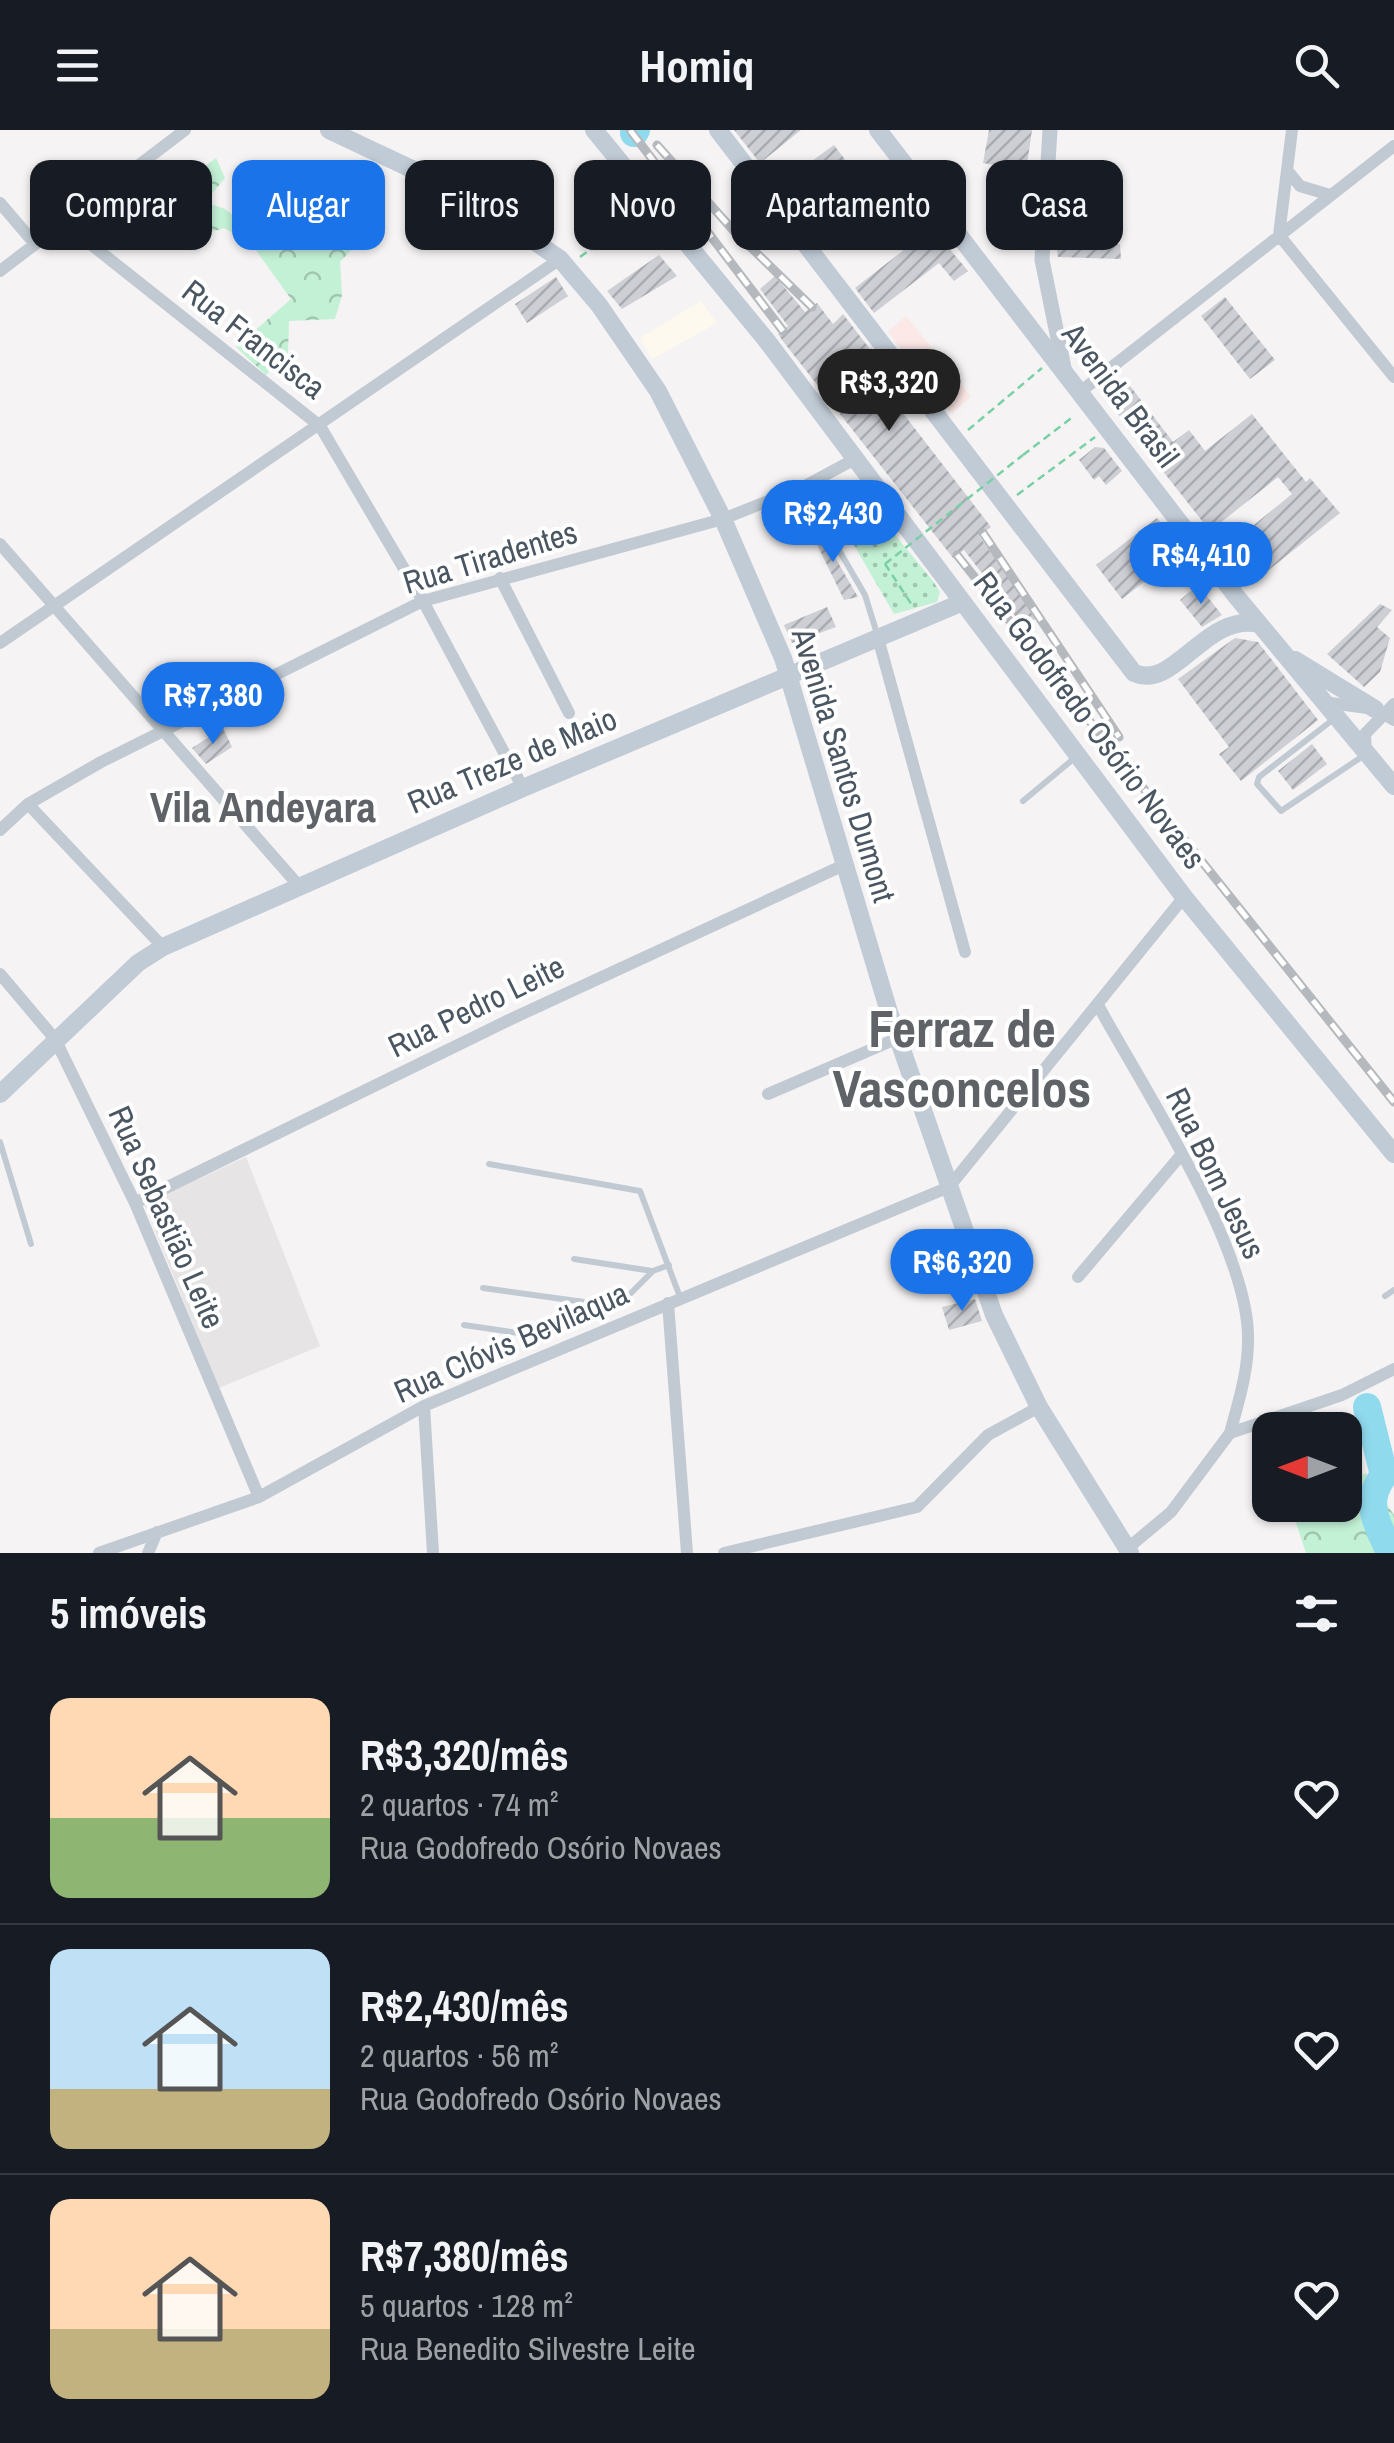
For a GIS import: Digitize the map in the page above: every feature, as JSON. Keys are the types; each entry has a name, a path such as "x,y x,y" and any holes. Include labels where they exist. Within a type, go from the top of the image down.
{"main road":[{"name":"Avenida Santos Dumont","path":"329,130 468,194 565,265 600,305 658,391 723,519 788,674 898,1038 994,1315 1038,1406 1129,1551"},
{"name":"Rua Godofredo Osório Novaes","path":"594,130 619,160"},
{"path":"718,130 1122,662 1142,676 1159,674 1229,622 1236,596"},
{"name":"Avenida Brasil","path":"878,130 1236,596 1394,786"},
{"name":"Rua Godofredo Osório Novaes","path":"691,250 964,602 1184,897 1394,1154"},
{"name":"Rua Treze de Maio","path":"0,1094 54,1038 138,963 163,947 523,788 964,602"},
{"path":"1229,622 1259,624"},
{"path":"1282,651 1385,715"}],"street":[{"path":"146,160 185,130"},
{"path":"1050,130 1042,260 1059,364"},
{"path":"1292,130 1279,234 1394,377"},
{"path":"1085,398 1279,234 1394,146"},
{"path":"1287,170 1300,186 1330,195"},
{"path":"0,203 30,238"},
{"path":"0,271 30,248"},
{"name":"Rua Francisca","path":"97,250 320,426 423,601 523,788"},
{"path":"0,643 565,265"},
{"name":"Rua Tiradentes","path":"0,830 28,804 162,730 423,601 723,519 803,487 855,459"},
{"path":"0,544 300,886"},
{"path":"500,578 569,714"},
{"path":"878,638 965,952"},
{"path":"1323,702 1385,715"},
{"path":"1366,753 1365,734 1394,704"},
{"path":"28,804 163,947"},
{"name":"Rua Pedro Leite","path":"135,1203 509,1020 844,865"},
{"path":"950,1186 1099,1007 1184,897"},
{"name":"Rua Sebastião Leite","path":"0,974 54,1038 135,1203 259,1497"},
{"name":"Rua Bom Jesus","path":"1099,1007 1181,1155 1242,1288 1248,1333 1246,1374 1230,1433"},
{"path":"768,1094 898,1038"},
{"path":"1078,1277 1181,1155"},
{"name":"Rua Clóvis Bevilaqua","path":"98,1553 259,1497 424,1406 950,1186"},
{"path":"675,1301 687,1553"},
{"path":"1129,1551 1171,1512 1230,1433 1342,1395 1394,1368"},
{"path":"424,1406 432,1553"},
{"path":"724,1553 917,1507 988,1435 1038,1406"},
{"path":"148,1553 157,1532"}],"lane":[{"path":"803,487 865,595 878,638"},
{"path":"1336,718 1259,776 1257,784 1275,808 1281,811 1366,753"},
{"path":"1023,802 1078,755"},
{"path":"0,1142 31,1244"},
{"path":"489,1164 640,1191 669,1265 675,1301"},
{"path":"574,1259 653,1271"},
{"path":"464,1325 538,1336 629,1295 653,1271 669,1265"},
{"path":"483,1288 608,1305"},
{"path":"1385,1296 1394,1290"}],"path":[{"path":"565,265 589,250"},
{"path":"956,441 1059,364"},
{"path":"910,601 886,564 1024,455 1085,398"},
{"path":"1004,505 1106,428"}],"shaded area":[{"path":"701,301 717,323 652,359 640,338"},
{"path":"906,316 971,397 952,413 888,332"},
{"path":"246,1157 320,1346 219,1388 144,1204"}],"green space":[{"path":"216,158 225,178 212,194 212,161"},
{"path":"212,204 232,215 232,232 224,228 213,231"},
{"path":"256,250 351,250 340,262 342,295 335,319 289,321 288,353 266,375 236,347 291,299"},
{"path":"858,490 933,581 940,592 937,602 894,614 833,509"},
{"path":"1366,1473 1394,1515 1394,1553 1306,1553 1296,1522 1362,1522 1362,1475"}],"building":[{"path":"734,130 801,130 764,160 758,160"},
{"path":"989,130 1032,130 1028,160 983,163"},
{"path":"834,145 845,160 813,160"},
{"path":"904,250 950,250 968,271 954,281 939,263 874,313 855,288"},
{"path":"1057,250 1120,250 1121,259 1058,257"},
{"path":"659,255 677,276 622,309 607,291"},
{"path":"775,276 805,312 817,303 833,324 843,314 879,361 868,368 991,527 979,536 1037,618 1023,626 964,550 953,558 782,340 778,334 788,326 760,289"},
{"path":"556,277 568,296 527,323 515,304"},
{"path":"1225,297 1275,360 1250,379 1201,316"},
{"path":"1124,378 1173,442 1189,430 1205,451 1252,414 1306,482 1310,478 1340,513 1250,585 1223,550 1292,494 1278,477 1210,531 1103,395"},
{"path":"1095,447 1104,448 1122,471 1106,485 1099,476 1094,480 1079,460"},
{"path":"1157,518 1184,551 1122,599 1096,565"},
{"path":"815,523 858,597 844,600 809,528"},
{"path":"1198,585 1222,615 1202,627 1180,600"},
{"path":"1380,604 1392,610 1377,627 1390,638 1380,672 1364,687 1327,654"},
{"path":"827,607 836,627 792,643 784,625"},
{"path":"1235,638 1258,642 1318,720 1241,781 1219,754 1229,747 1178,679"},
{"path":"223,728 232,747 206,764 192,748"},
{"path":"1312,744 1327,764 1293,790 1278,771"},
{"path":"975,1299 982,1321 949,1330 942,1307"}],"waterway":[{"path":"1367,1407 1384,1475 1374,1495 1374,1514 1390,1553"}],"railway":[{"path":"630,130 783,331"},
{"path":"657,145 733,230 812,307"},
{"path":"983,533 1119,737"},
{"path":"957,555 1394,1102"}],"district":[{"name":"Vila Andeyara","path":"263,807"},
{"name":"Ferraz de Vasconcelos","path":"962,1058"}]}
